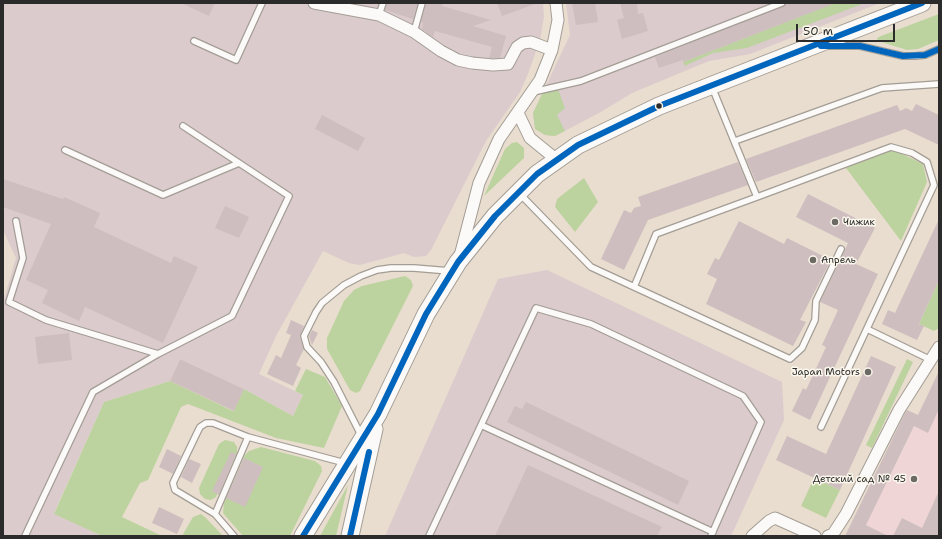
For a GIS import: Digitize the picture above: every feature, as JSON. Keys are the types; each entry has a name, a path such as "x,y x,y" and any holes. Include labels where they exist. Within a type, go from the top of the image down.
{"main road":[{"path":"303,536 378,414 426,314 455,267 495,216 518,191 578,145 617,126 711,84 922,3"},
{"path":"350,536 378,414"}],"street":[{"path":"314,3 335,5 379,15 414,32 441,51 458,60 472,63 493,65 508,64 518,47 524,43 531,42 552,50"},
{"path":"455,267 479,183 499,139 533,92 552,50 558,20 556,3"},
{"path":"518,113 530,138 557,160"},
{"path":"828,536 833,534 846,514 899,410 939,347"},
{"path":"752,536 769,521 775,518 815,536"}],"lane":[{"path":"194,41 236,60 262,3"},
{"path":"379,15 383,3"},
{"path":"414,32 422,3"},
{"path":"533,92 581,81 782,3"},
{"path":"809,46 860,46 903,56 925,55 939,49"},
{"path":"711,84 757,197"},
{"path":"735,141 882,88 939,84"},
{"path":"25,536 93,392 158,354 232,316 289,196 183,126"},
{"path":"634,287 656,234 891,147 912,153 927,162 934,185 821,427"},
{"path":"66,150 163,195 239,163"},
{"path":"518,191 591,267 790,359 802,348 815,320 816,301 841,249"},
{"path":"16,221 23,258 9,302 46,320 158,354"},
{"path":"363,439 334,382 321,362 307,347 304,336 316,312 322,303 344,285 377,270 391,268 455,267"},
{"path":"430,536 481,425 536,308 591,324 743,396 761,422 712,534 481,425"},
{"path":"866,329 931,360"},
{"path":"234,536 214,514 175,490 173,483 200,427 206,423 212,423 248,437 348,463"},
{"path":"214,514 248,437"}],"shaded area":[{"path":"3,3 543,3 544,16 540,40 520,92 486,141 431,250 426,256 414,257 404,253 360,265 349,263 323,251 276,336 259,374 303,395 293,416 244,389 180,359 170,381 104,402 54,513 102,536 3,536 3,302 16,258 3,230"},
{"path":"566,3 880,3 750,54 709,61 632,93 599,113 555,136 545,135 535,129 533,113 570,35"},
{"path":"547,270 782,382 784,420 731,536 385,536 498,279"},
{"name":"Детский сад № 45","path":"939,409 939,536 880,536 866,525 914,426 928,432"}],"green space":[{"path":"835,3 865,3 747,48 713,53 685,66 683,62"},
{"path":"939,14 939,40 918,49 907,50 878,41 877,38 881,36"},
{"path":"558,89 565,108 557,115 565,131 555,136 545,135 535,129 533,113 543,92"},
{"path":"517,142 524,148 524,158 484,196 505,149 512,143"},
{"path":"892,149 923,164 927,182 901,241 846,168"},
{"path":"584,178 598,202 575,232 555,207 557,199"},
{"path":"405,276 411,280 413,286 360,391 356,393 350,390 327,349 327,338 344,301 354,290 362,286"},
{"path":"939,280 939,328 934,331 919,324"},
{"path":"907,359 913,362 872,448 866,445"},
{"path":"306,369 325,377 342,406 324,448 276,438 188,404 181,407 148,480 140,483 122,517 162,536 102,536 54,514 104,402 170,381 233,411 244,389 293,416 303,395 295,391"},
{"path":"225,440 234,442 237,447 237,453 216,497 211,500 205,499 200,494 199,488 219,444"},
{"path":"261,447 315,461 321,466 322,471 290,536 243,536 223,513 224,503 245,455 249,451"},
{"path":"814,478 840,490 826,518 801,506"},
{"path":"348,485 336,536 320,536"},
{"path":"201,514 223,536 182,536 193,517"}],"building":[{"path":"181,3 215,3 209,16"},
{"path":"387,3 418,3 413,19 385,10"},
{"path":"426,3 443,3 442,6 491,20 473,26 506,36 500,58 489,58 492,47 435,31 433,37 422,29 423,22 421,22"},
{"path":"497,3 534,3 535,4 502,16"},
{"path":"572,3 595,3 598,22 576,25"},
{"path":"620,3 637,3 638,14 643,13 648,31 622,39 617,20 624,18"},
{"path":"790,3 833,4 683,62 683,60 659,68 655,57"},
{"path":"916,104 939,115 939,145 905,129 756,182 746,159 897,105 900,111 906,108 912,111"},
{"path":"322,115 365,138 358,151 315,129"},
{"path":"738,162 748,185 648,220 624,270 601,259 624,210 631,213 634,208 641,206 638,197"},
{"path":"3,179 63,199 64,197 100,213 94,227 171,263 174,256 198,267 163,343 85,307 79,321 42,303 48,290 26,280 51,224 3,207"},
{"path":"808,194 875,228 856,264 878,274 810,420 792,411 803,388 806,390 826,347 822,345 838,310 820,302 848,243 796,217"},
{"path":"225,206 249,217 239,238 215,228"},
{"path":"939,219 939,280 919,324 924,326 917,340 882,324 888,310 895,313"},
{"path":"739,221 784,244 787,238 831,260 800,320 806,322 793,346 706,304 717,279 707,274 715,258 719,260"},
{"path":"291,320 304,326 300,337 304,349 296,365 301,368 293,386 267,374 276,355 281,358 291,335 286,333"},
{"path":"312,330 318,333 312,345 309,336"},
{"path":"69,333 72,360 38,364 35,337"},
{"path":"871,356 896,367 840,490 776,460 787,436 826,454"},
{"path":"180,359 244,389 234,411 170,381"},
{"path":"939,371 939,409 928,433 914,426 866,525 888,536 845,536 905,413 907,410 918,415"},
{"path":"526,402 689,481 678,505 507,422 515,406 522,409"},
{"path":"167,449 181,456 173,474 159,467"},
{"path":"231,452 236,454 219,495 212,491"},
{"path":"244,458 263,467 245,507 226,498"},
{"path":"189,459 201,464 192,483 181,477"},
{"path":"528,465 662,527 657,536 495,536"},
{"path":"939,491 939,536 893,536 902,518 922,528"},
{"path":"159,507 184,519 177,534 152,523"}],"transit line":[{"path":"303,536 378,414 426,314 458,262 495,216 537,174 578,145 659,106 922,3"},
{"path":"821,46 860,46 903,56 925,55 939,49"},
{"path":"350,536 369,452"}],"place":[{"name":"Чижик","path":"835,222"},
{"name":"Апрель","path":"813,260"},
{"name":"Japan Motors","path":"868,372"},
{"name":"Детский сад № 45","path":"914,479"}]}
